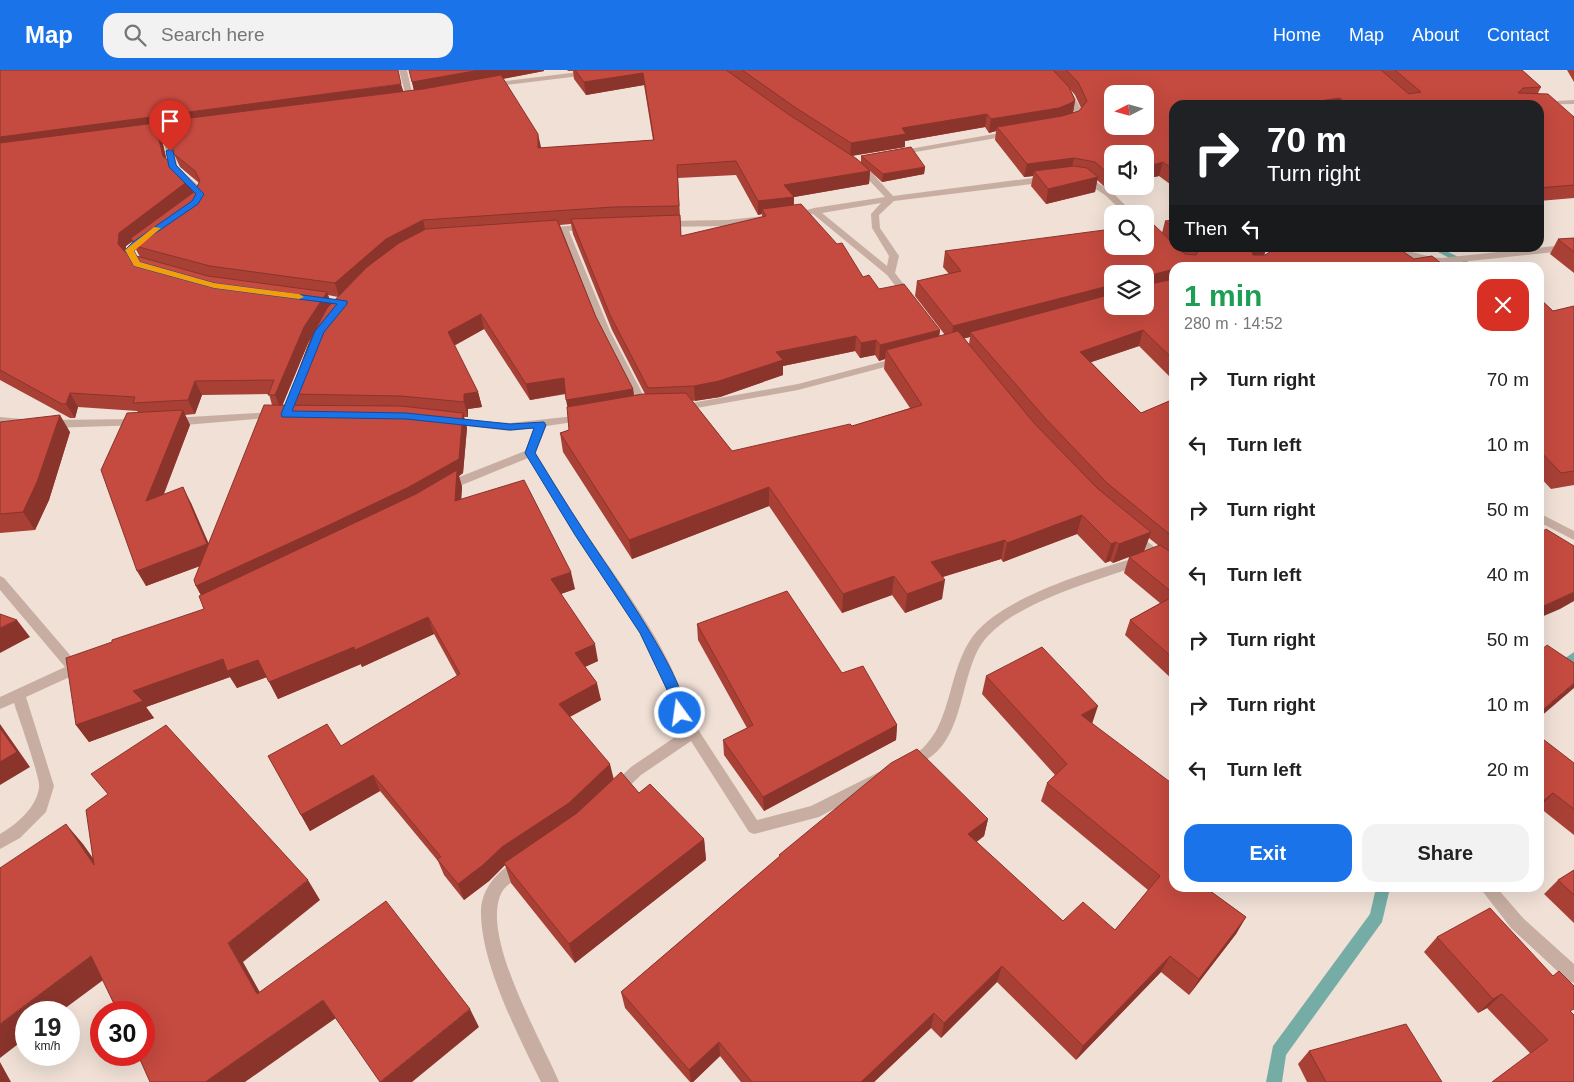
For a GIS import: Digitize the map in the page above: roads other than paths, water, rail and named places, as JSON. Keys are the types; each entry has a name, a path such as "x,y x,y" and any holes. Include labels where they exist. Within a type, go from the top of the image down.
{"street":[{"path":"401,102 415,100 403,70"},
{"path":"476,87 613,70"},
{"path":"1045,70 1071,98 1079,113 1073,120 1059,125"},
{"path":"1544,104 1574,102"},
{"path":"137,135 194,127"},
{"path":"165,131 172,165 200,194 195,202 187,207"},
{"path":"887,155 1020,131"},
{"path":"858,160 849,162 868,174 891,199"},
{"path":"652,225 727,223 781,217 891,199 1066,177 1088,179 1119,205"},
{"path":"890,273 894,256 876,228 875,214 891,199"},
{"path":"814,211 890,273 918,310"},
{"path":"534,231 598,227"},
{"path":"156,269 137,264 130,250 158,228"},
{"path":"564,229 605,331 644,408"},
{"path":"1544,250 1574,247"},
{"path":"1398,252 1429,260 1442,261 1527,252"},
{"path":"671,409 798,387 910,357"},
{"path":"0,420 45,424 154,422 291,415 303,372"},
{"path":"434,419 510,427 541,425 597,415"},
{"path":"434,497 458,482 530,453 541,425"},
{"path":"530,453 644,631 676,694 680,713 754,828 814,812 930,750 951,716 970,652 984,631 1017,607 1156,554"},
{"path":"1544,520 1574,536"},
{"path":"1123,526 1169,564"},
{"path":"0,582 74,669"},
{"path":"0,702 92,660"},
{"path":"0,842 15,833 41,807 47,786 18,694"},
{"path":"602,804 636,771 693,732"},
{"path":"536,856 505,877 492,892 489,910 494,942 516,1010 550,1082"},
{"path":"1491,892 1517,923 1574,975"}],"waterway":[{"path":"1443,252 1464,262"},
{"path":"1544,678 1574,657"},
{"path":"1274,1082 1279,1052 1377,917 1382,892"}]}
